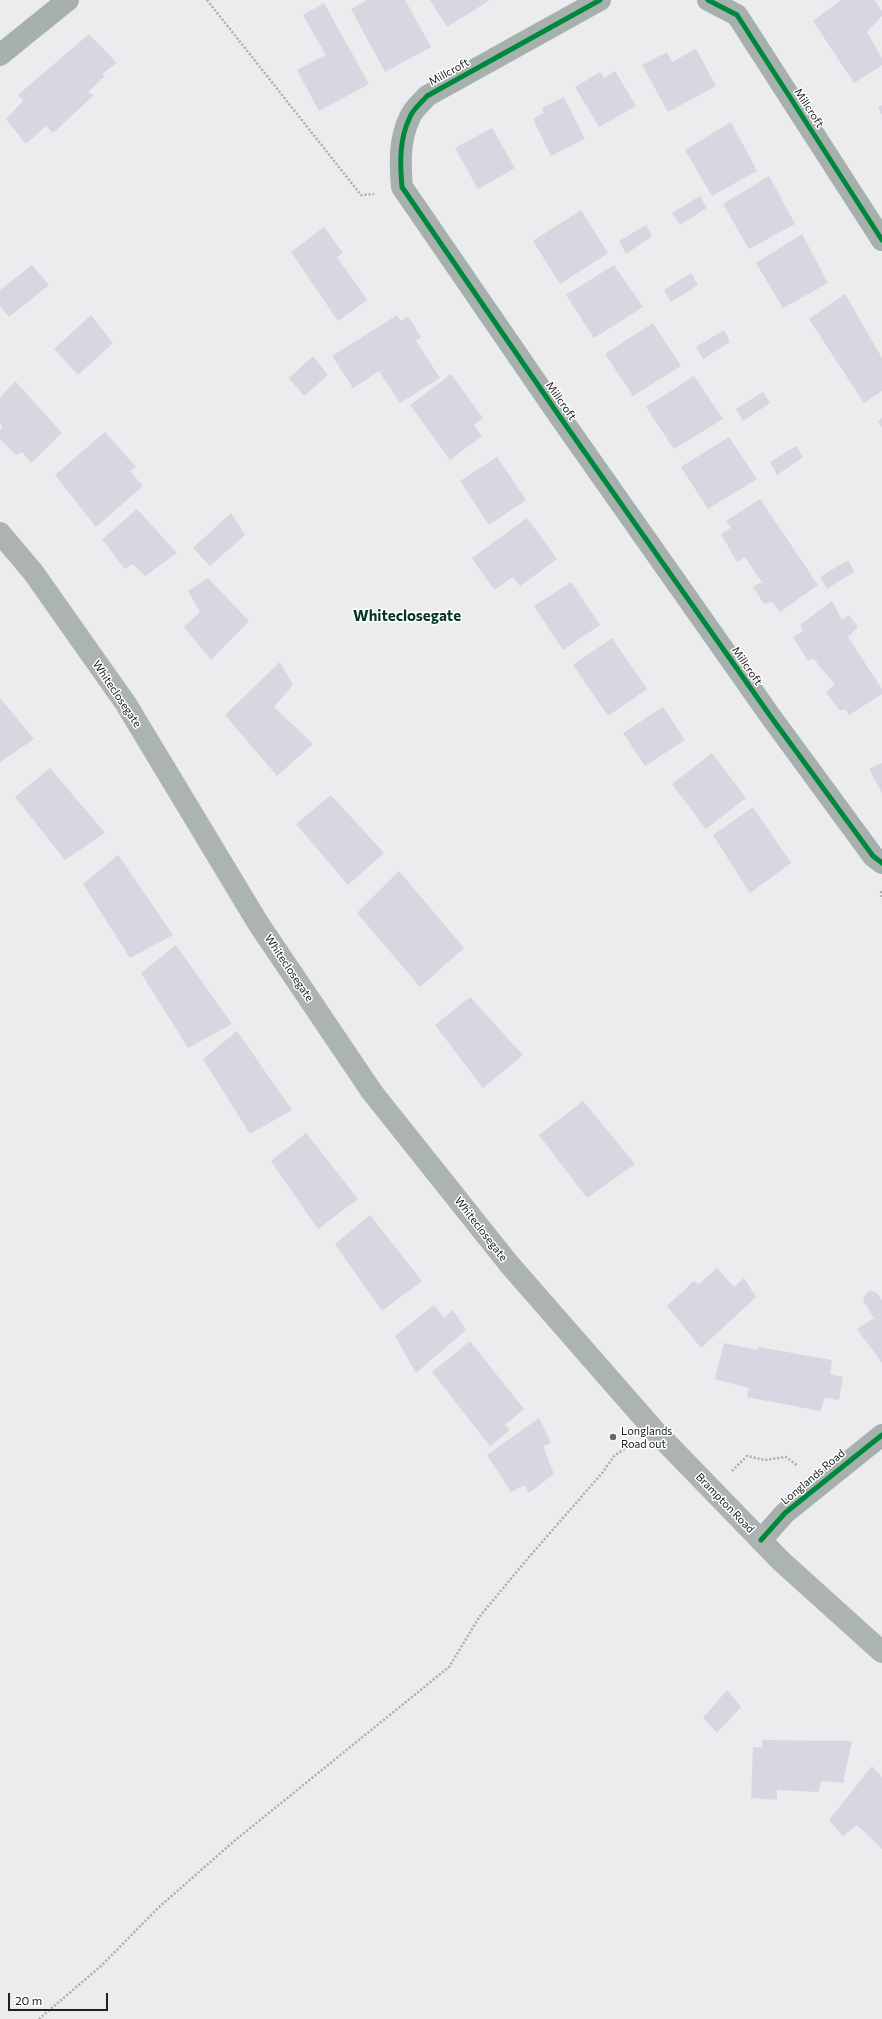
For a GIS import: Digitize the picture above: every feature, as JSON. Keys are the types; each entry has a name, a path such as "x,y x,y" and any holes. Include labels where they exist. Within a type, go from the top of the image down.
{"main road":[{"name":"Whiteclosegate","path":"0,533 33,572 126,704 258,922 372,1092 509,1264 610,1380"},
{"name":"Brampton Road","path":"610,1380 655,1431 761,1540 882,1652"}],"street":[{"path":"0,55 68,0"},
{"name":"Millcroft","path":"600,0 427,96 410,116 402,142 400,163 402,187 560,417 771,716 873,856 882,863"},
{"name":"Millcroft","path":"708,0 737,15 882,240"},
{"name":"Longlands Road","path":"761,1540 785,1513 882,1435"}],"path":[{"path":"207,0 361,195 392,192 402,187"},
{"path":"39,2019 101,1966 158,1908 233,1842 449,1667 480,1616 548,1534 603,1472 614,1456 655,1431"},
{"path":"712,1489 748,1456 765,1460 786,1457 820,1484"}],"building":[{"path":"367,0 405,0 431,47 385,72 351,9"},
{"path":"430,0 490,0 447,27"},
{"path":"841,0 874,0 882,11 882,16 867,32 882,58 882,65 854,83 813,21"},
{"path":"324,3 369,84 319,111 297,70 326,55 303,15"},
{"path":"89,34 117,63 102,74 105,76 88,92 94,95 53,133 46,126 26,144 6,119 23,101 18,95"},
{"path":"696,49 716,86 668,112 642,65 667,52 672,62"},
{"path":"615,71 636,106 599,127 575,87 600,72 604,78"},
{"path":"564,97 585,139 551,156 533,119 544,113 542,108"},
{"path":"882,105 882,115 878,108"},
{"path":"731,122 757,171 712,196 685,150"},
{"path":"492,128 515,168 478,189 455,148"},
{"path":"769,176 795,224 749,249 723,204"},
{"path":"700,196 707,208 680,225 672,213"},
{"path":"581,210 608,253 560,284 533,241"},
{"path":"646,225 652,236 626,254 619,241"},
{"path":"324,227 343,253 337,257 367,300 338,321 291,252"},
{"path":"802,234 828,283 783,308 756,263"},
{"path":"32,265 49,285 9,317 0,306 0,290"},
{"path":"614,265 643,307 594,338 566,295"},
{"path":"691,273 698,285 671,302 664,290"},
{"path":"845,294 882,358 882,391 864,403 809,319"},
{"path":"91,315 113,343 78,375 54,349"},
{"path":"397,315 401,321 408,316 421,337 416,341 440,378 400,403 379,371 353,388 332,356"},
{"path":"653,323 681,366 633,396 605,354"},
{"path":"724,330 730,342 703,359 696,347"},
{"path":"313,356 328,375 304,396 289,378"},
{"path":"451,374 483,418 474,425 482,436 450,460 410,405"},
{"path":"694,376 723,419 674,449 646,407"},
{"path":"15,381 62,433 31,463 22,452 16,455 0,439 0,430 3,427 0,424 0,398"},
{"path":"763,392 770,403 743,421 736,409"},
{"path":"882,418 882,427 878,421"},
{"path":"105,432 136,467 130,471 143,486 96,527 55,475"},
{"path":"729,437 757,479 708,509 681,467"},
{"path":"796,446 803,457 777,475 770,462"},
{"path":"497,457 526,500 489,525 460,481"},
{"path":"760,499 818,585 780,612 772,602 764,604 753,587 762,582 745,557 737,562 721,534 731,528 726,521"},
{"path":"137,509 177,553 145,576 133,564 125,569 102,539"},
{"path":"231,513 245,535 210,566 193,548"},
{"path":"527,518 557,559 520,586 513,577 494,590 472,558"},
{"path":"848,560 854,572 827,589 820,577"},
{"path":"208,578 249,621 211,660 184,627 200,612 188,591"},
{"path":"571,582 600,625 563,650 534,606"},
{"path":"832,601 842,620 849,615 858,627 848,637 882,689 882,694 849,715 845,709 840,711 826,692 835,685 813,658 808,661 793,637 803,631 800,625"},
{"path":"612,638 647,689 608,716 573,665"},
{"path":"280,662 293,685 274,707 313,744 277,776 225,715"},
{"path":"0,698 34,739 0,762"},
{"path":"663,707 685,740 645,766 623,733"},
{"path":"712,753 746,798 706,829 672,784"},
{"path":"882,763 882,793 869,769"},
{"path":"50,768 105,833 65,860 15,797"},
{"path":"331,795 384,853 348,885 296,824"},
{"path":"753,807 791,863 750,893 713,835"},
{"path":"118,855 173,935 130,958 83,884"},
{"path":"399,871 464,948 420,987 357,913"},
{"path":"176,945 232,1024 188,1048 141,973"},
{"path":"470,997 523,1055 483,1088 435,1025"},
{"path":"237,1031 292,1110 250,1134 203,1059"},
{"path":"583,1101 635,1164 587,1198 539,1135"},
{"path":"306,1133 358,1199 318,1229 271,1161"},
{"path":"370,1215 422,1281 382,1311 335,1244"},
{"path":"717,1268 734,1287 744,1278 756,1297 701,1348 667,1306 694,1281 699,1284"},
{"path":"869,1290 877,1293 882,1300 882,1363 857,1329 874,1318 863,1298"},
{"path":"434,1305 444,1318 453,1310 466,1330 416,1373 395,1336"},
{"path":"470,1341 524,1409 505,1425 510,1430 490,1446 432,1372"},
{"path":"724,1343 757,1350 758,1347 832,1360 830,1374 843,1377 839,1400 825,1398 820,1411 747,1397 749,1388 715,1379"},
{"path":"539,1418 551,1443 543,1446 554,1474 529,1493 525,1485 511,1492 487,1455"},
{"path":"727,1690 741,1707 717,1733 703,1718"},
{"path":"762,1740 852,1741 843,1783 821,1781 819,1792 777,1790 777,1800 751,1798 753,1747 762,1748"},
{"path":"872,1766 882,1777 882,1849 857,1825 843,1836 829,1820"}],"cycle path":[{"path":"600,0 427,96 415,108 406,125 401,152 402,187 560,417 771,717 873,856 882,863"},
{"path":"708,0 737,15 882,240"},
{"path":"761,1540 785,1513 882,1435"}],"place":[{"name":"Longlands Road out","path":"613,1437"}],"district":[{"name":"Whiteclosegate","path":"407,616"}]}
